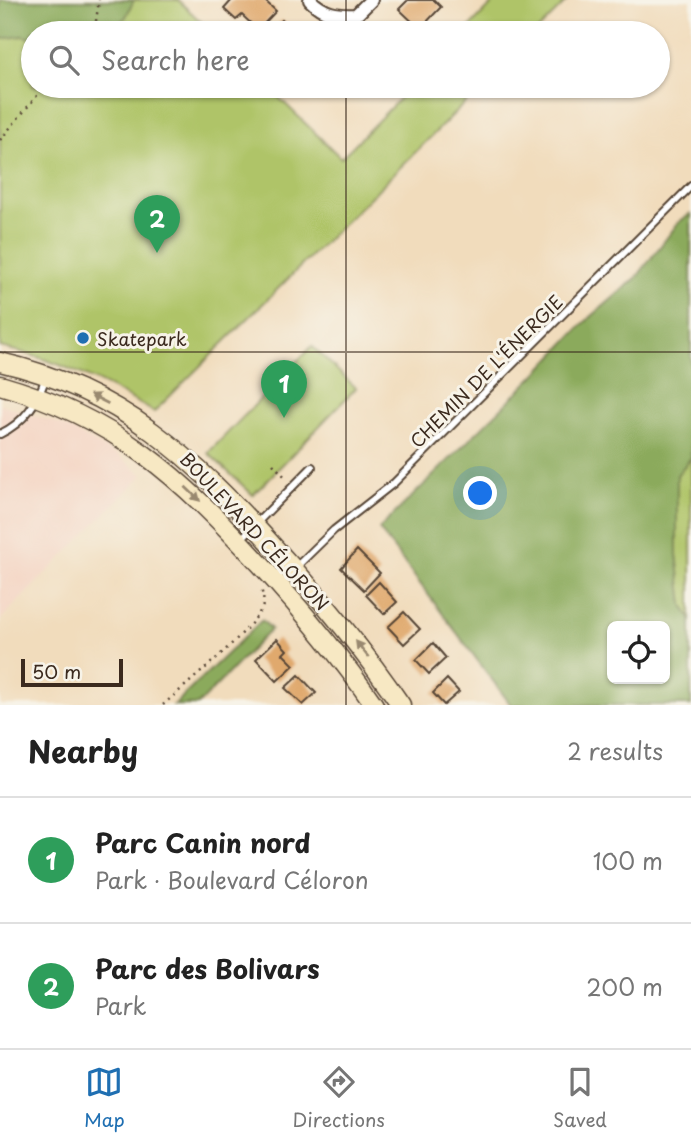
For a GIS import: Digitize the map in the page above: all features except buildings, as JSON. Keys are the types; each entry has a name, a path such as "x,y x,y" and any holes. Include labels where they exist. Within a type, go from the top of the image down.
{"street":[{"path":"310,0 318,8 336,16 356,15 371,0"},
{"name":"BOULEVARD CÉLORON","path":"0,362 47,376 107,403 157,434 204,473 294,569 358,645 401,705"},
{"name":"BOULEVARD CÉLORON","path":"0,385 39,397 89,418 141,450 180,482 239,542 329,643 374,705"}],"lane":[{"name":"CHEMIN DE L'ÉNERGIE","path":"294,569 334,530 394,483 691,186"},
{"path":"0,434 19,423 39,397 47,376"},
{"path":"239,542 312,467"}],"path":[{"path":"96,21 99,0"},
{"path":"0,140 36,98"},
{"path":"273,467 282,474"},
{"path":"163,705 225,650 257,615 264,599 260,587"}],"shaded area":[{"path":"0,404 62,425 118,455 143,475 0,620"}],"green space":[{"path":"0,0 178,0 200,21 21,21 21,98 279,98 341,158 400,98 470,98 154,412 80,373 41,358 0,347"},
{"path":"0,0 134,0 122,21 21,21 21,36 0,39"},
{"path":"496,0 568,0 547,21 476,21"},
{"path":"691,213 691,458 677,475 677,554 683,605 691,619 691,705 511,705 379,529 584,323 636,278 679,222"},
{"path":"312,346 356,388 253,495 208,453"},
{"path":"691,458 691,619 683,605 677,555 677,475"},
{"path":"262,620 271,629 198,705 174,705"}],"place":[{"name":"Parc des Bolivars","path":"157,253"},
{"name":"Skatepark","path":"83,338"},
{"name":"Parc Canin nord","path":"284,418"}]}
